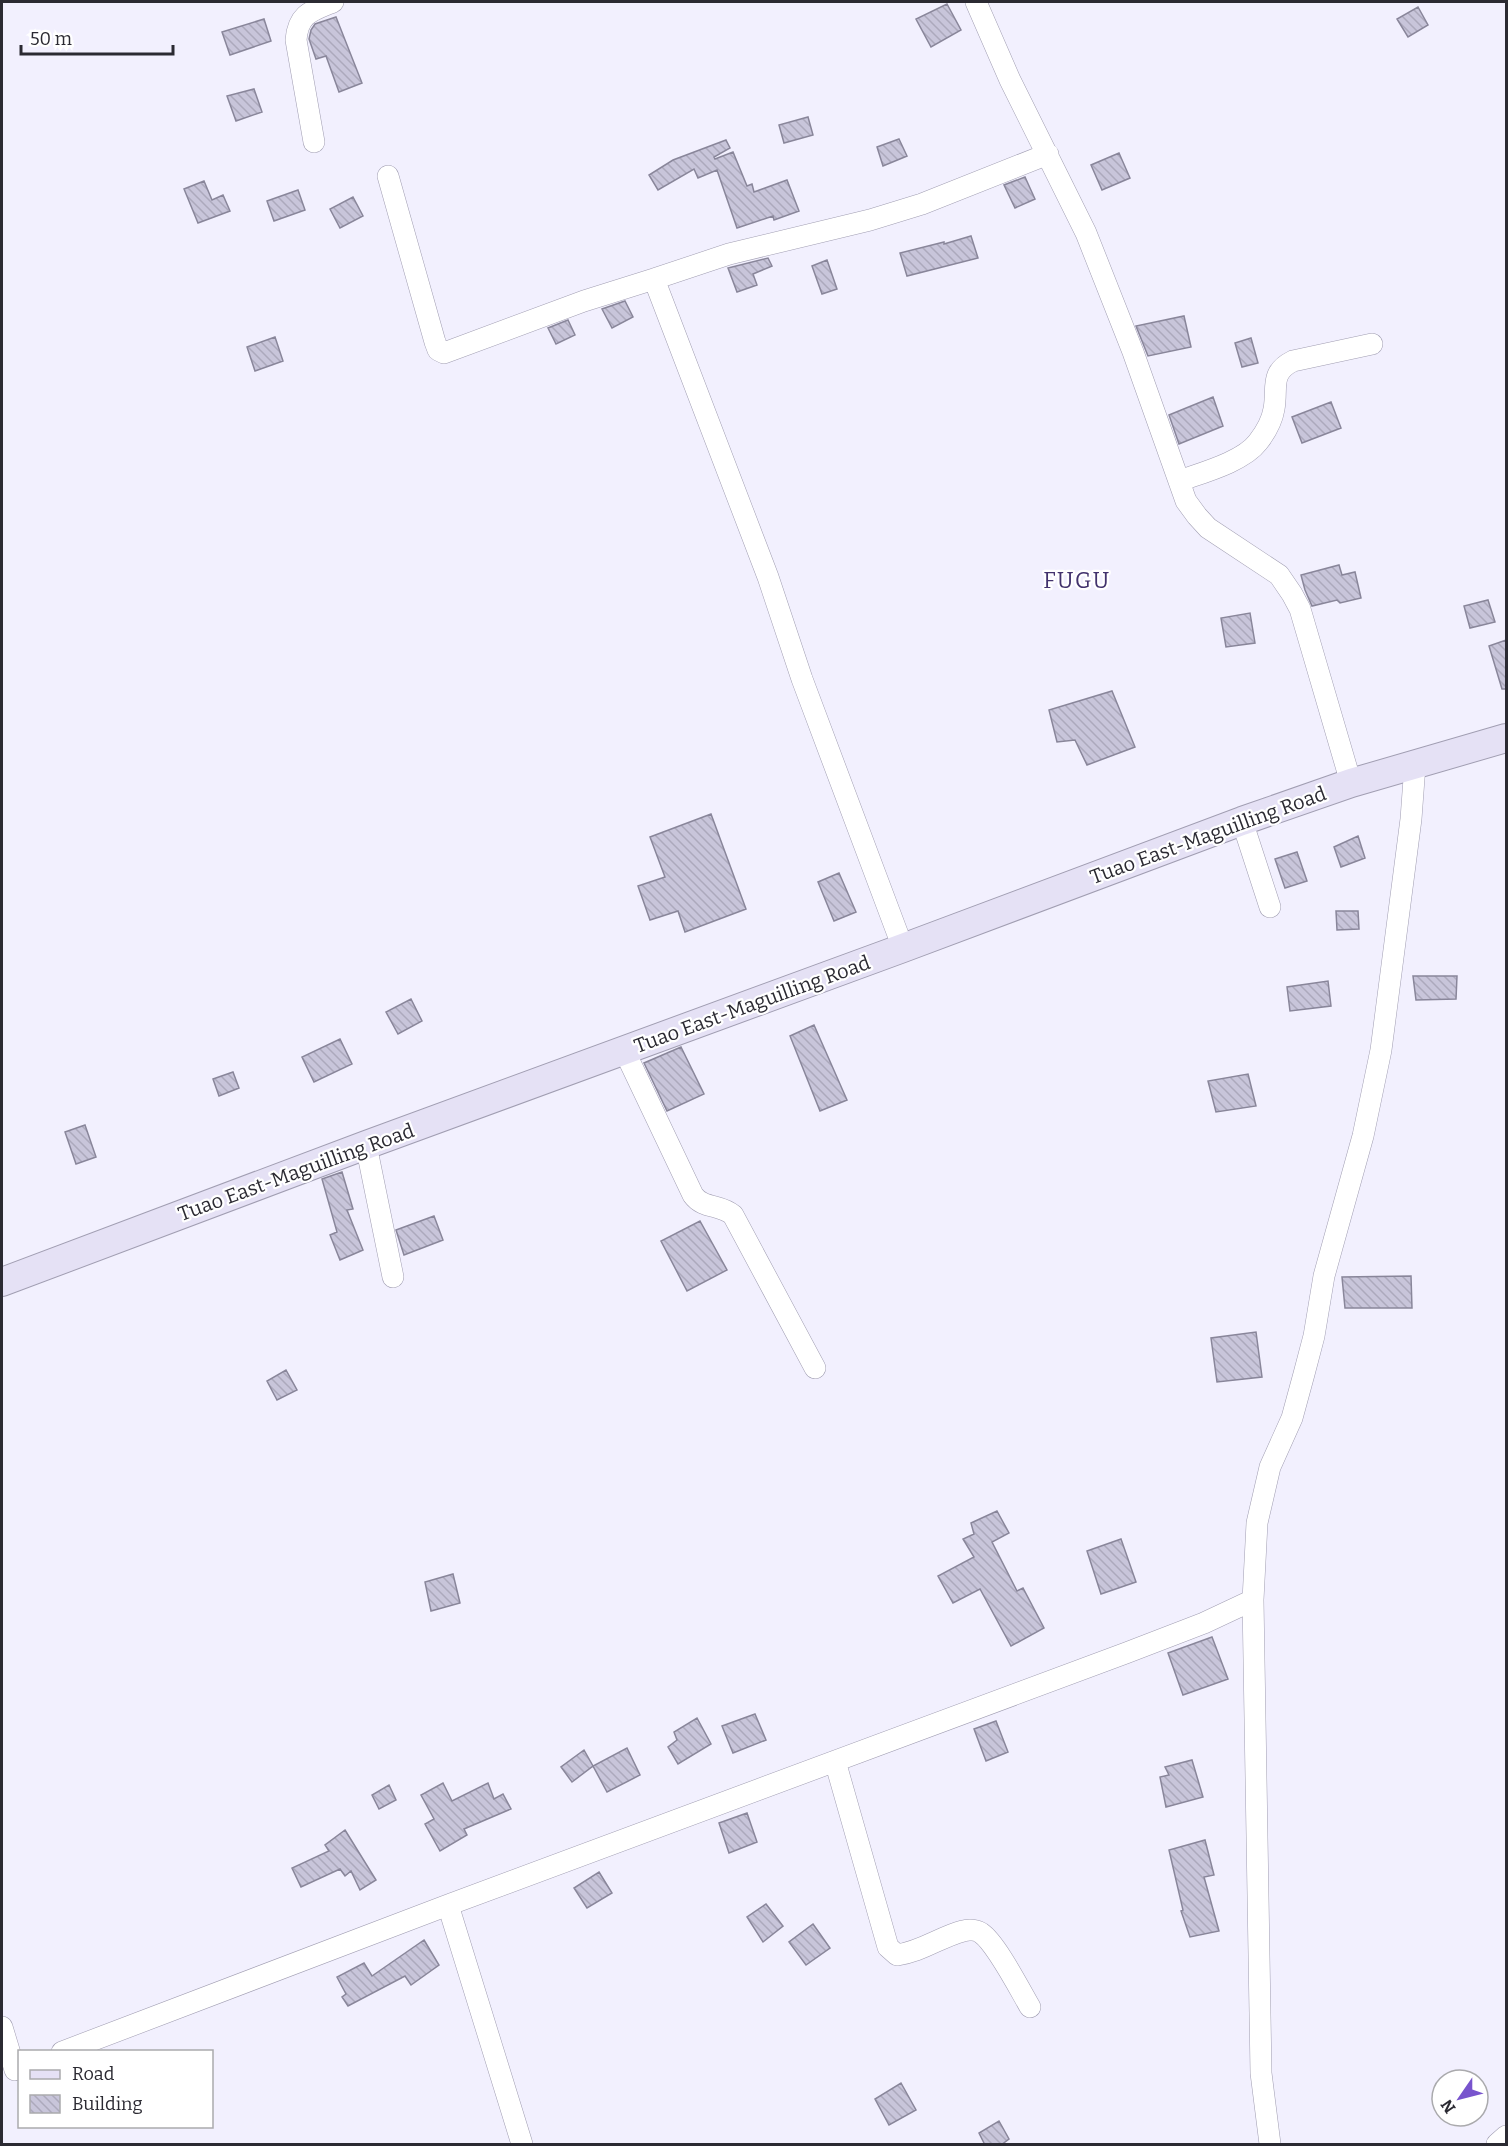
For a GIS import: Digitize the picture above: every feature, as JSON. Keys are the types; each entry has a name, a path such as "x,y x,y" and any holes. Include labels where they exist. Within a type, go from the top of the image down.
{"main road":[{"name":"Tuao East-Maguilling Road","path":"2,1282 1242,821 1351,783 1506,738"}],"street":[{"path":"314,142 296,40 297,27 309,11 333,2"},
{"path":"976,2 1010,80 1086,232 1186,501 1208,528 1279,575 1292,594 1305,625 1351,783"},
{"path":"388,176 435,342 438,350 444,353 584,301 729,254 870,220 922,204 1048,154"},
{"path":"654,279 768,577 802,679 903,948"},
{"path":"1179,481 1243,454 1257,444 1268,426 1274,409 1275,383 1284,366 1293,361 1372,344"},
{"path":"1270,2145 1261,2073 1253,1600 1257,1523 1270,1467 1292,1418 1314,1336 1324,1276 1363,1136 1381,1050 1411,819 1415,765"},
{"path":"1242,821 1270,907"},
{"path":"624,1050 693,1195 704,1205 722,1207 733,1215 815,1368"},
{"path":"366,1145 393,1277"},
{"path":"67,2050 448,1905 1126,1653 1204,1623 1253,1600"},
{"path":"835,1761 888,1947 897,1955 903,1954 922,1949 965,1930 977,1931 989,1939 1030,2007"},
{"path":"448,1905 522,2145"},
{"path":"2,2027 12,2071"},
{"path":"1497,2145 1506,2136"}],"building":[{"path":"947,4 961,30 931,47 916,19"},
{"path":"1418,7 1428,25 1408,37 1397,19"},
{"path":"336,17 362,83 339,92 326,56 316,59 309,39 315,24"},
{"path":"264,19 271,41 230,55 222,32"},
{"path":"254,89 262,112 236,121 227,96"},
{"path":"808,117 813,135 784,143 779,125"},
{"path":"899,139 907,156 883,166 877,147"},
{"path":"726,140 730,148 714,157 715,159 733,152 747,186 752,184 754,192 787,180 799,211 774,220 773,216 737,228 717,170 698,178 694,169 658,190 649,175 673,160"},
{"path":"1119,153 1130,178 1102,190 1091,165"},
{"path":"1025,177 1035,199 1015,208 1004,185"},
{"path":"204,181 212,200 223,195 230,211 198,223 184,189"},
{"path":"298,190 305,210 274,221 267,201"},
{"path":"353,197 363,216 340,228 330,209"},
{"path":"971,236 978,258 907,276 900,253"},
{"path":"768,258 772,266 753,274 757,285 737,292 728,268"},
{"path":"827,260 837,289 822,294 812,266"},
{"path":"625,301 633,317 612,328 602,309"},
{"path":"1184,316 1191,347 1148,356 1136,326"},
{"path":"568,320 575,335 556,344 548,328"},
{"path":"275,337 283,361 255,371 247,347"},
{"path":"1251,338 1258,363 1242,367 1235,343"},
{"path":"1213,397 1223,426 1179,444 1169,415"},
{"path":"1331,402 1341,428 1302,443 1292,417"},
{"path":"1339,565 1342,575 1355,572 1361,598 1340,603 1337,600 1312,606 1301,575"},
{"path":"1488,600 1495,622 1470,628 1464,606"},
{"path":"1250,613 1255,643 1226,647 1221,618"},
{"path":"1506,640 1506,689 1502,689 1489,646"},
{"path":"1112,691 1135,747 1087,765 1075,740 1057,742 1049,710"},
{"path":"711,814 746,909 685,932 678,911 650,920 638,886 665,877 650,837"},
{"path":"1358,836 1365,858 1341,867 1334,847"},
{"path":"1297,852 1307,881 1285,888 1275,859"},
{"path":"839,873 856,912 834,921 818,882"},
{"path":"1336,911 1358,911 1359,929 1337,930"},
{"path":"1413,976 1457,976 1456,999 1416,1000"},
{"path":"1328,981 1331,1006 1290,1011 1287,987"},
{"path":"411,999 422,1021 398,1034 386,1012"},
{"path":"814,1025 847,1100 820,1111 790,1036"},
{"path":"340,1039 352,1064 314,1082 302,1057"},
{"path":"681,1047 704,1094 667,1111 644,1063"},
{"path":"233,1072 239,1088 219,1096 213,1079"},
{"path":"1248,1074 1256,1106 1216,1112 1208,1081"},
{"path":"85,1125 96,1157 76,1164 65,1132"},
{"path":"342,1172 353,1209 347,1210 363,1250 340,1260 330,1235 337,1232 322,1179"},
{"path":"434,1216 443,1240 404,1255 396,1230"},
{"path":"700,1221 727,1270 687,1291 661,1241"},
{"path":"1411,1276 1412,1308 1345,1308 1342,1277"},
{"path":"1256,1332 1262,1377 1217,1382 1211,1338"},
{"path":"286,1370 297,1390 277,1400 267,1381"},
{"path":"997,1511 1009,1533 992,1542 1017,1591 1023,1588 1044,1628 1011,1646 980,1589 953,1603 938,1576 974,1557 963,1539 974,1534 971,1523"},
{"path":"1121,1539 1136,1582 1101,1594 1087,1551"},
{"path":"453,1574 460,1603 431,1611 425,1582"},
{"path":"1212,1637 1228,1679 1183,1695 1168,1653"},
{"path":"755,1714 766,1740 733,1753 722,1726"},
{"path":"697,1718 711,1744 678,1764 668,1747 677,1740 674,1732"},
{"path":"996,1721 1008,1752 986,1761 974,1729"},
{"path":"627,1748 640,1775 607,1792 593,1766"},
{"path":"584,1750 593,1766 572,1782 561,1767"},
{"path":"1192,1760 1203,1797 1166,1807 1160,1777 1169,1775 1165,1767"},
{"path":"443,1783 452,1801 488,1783 494,1799 503,1794 511,1809 464,1829 467,1835 440,1851 425,1824 434,1819 421,1795"},
{"path":"389,1785 396,1800 379,1809 372,1795"},
{"path":"747,1813 757,1842 729,1853 719,1823"},
{"path":"345,1830 376,1880 360,1890 351,1871 345,1876 340,1869 301,1887 292,1868 329,1851 325,1845"},
{"path":"1205,1840 1214,1875 1204,1877 1219,1931 1190,1937 1181,1911 1183,1910 1169,1850"},
{"path":"599,1872 612,1893 587,1908 574,1888"},
{"path":"766,1904 783,1926 763,1942 747,1917"},
{"path":"813,1924 830,1948 806,1965 789,1942"},
{"path":"424,1940 439,1965 411,1985 405,1976 348,2006 342,1997 346,1994 337,1977 364,1963 372,1976"},
{"path":"901,2083 916,2110 889,2125 875,2099"},
{"path":"999,2121 1009,2139 1001,2145 985,2145 979,2133"}],"district":[{"name":"FUGU","path":"1077,580"}]}
